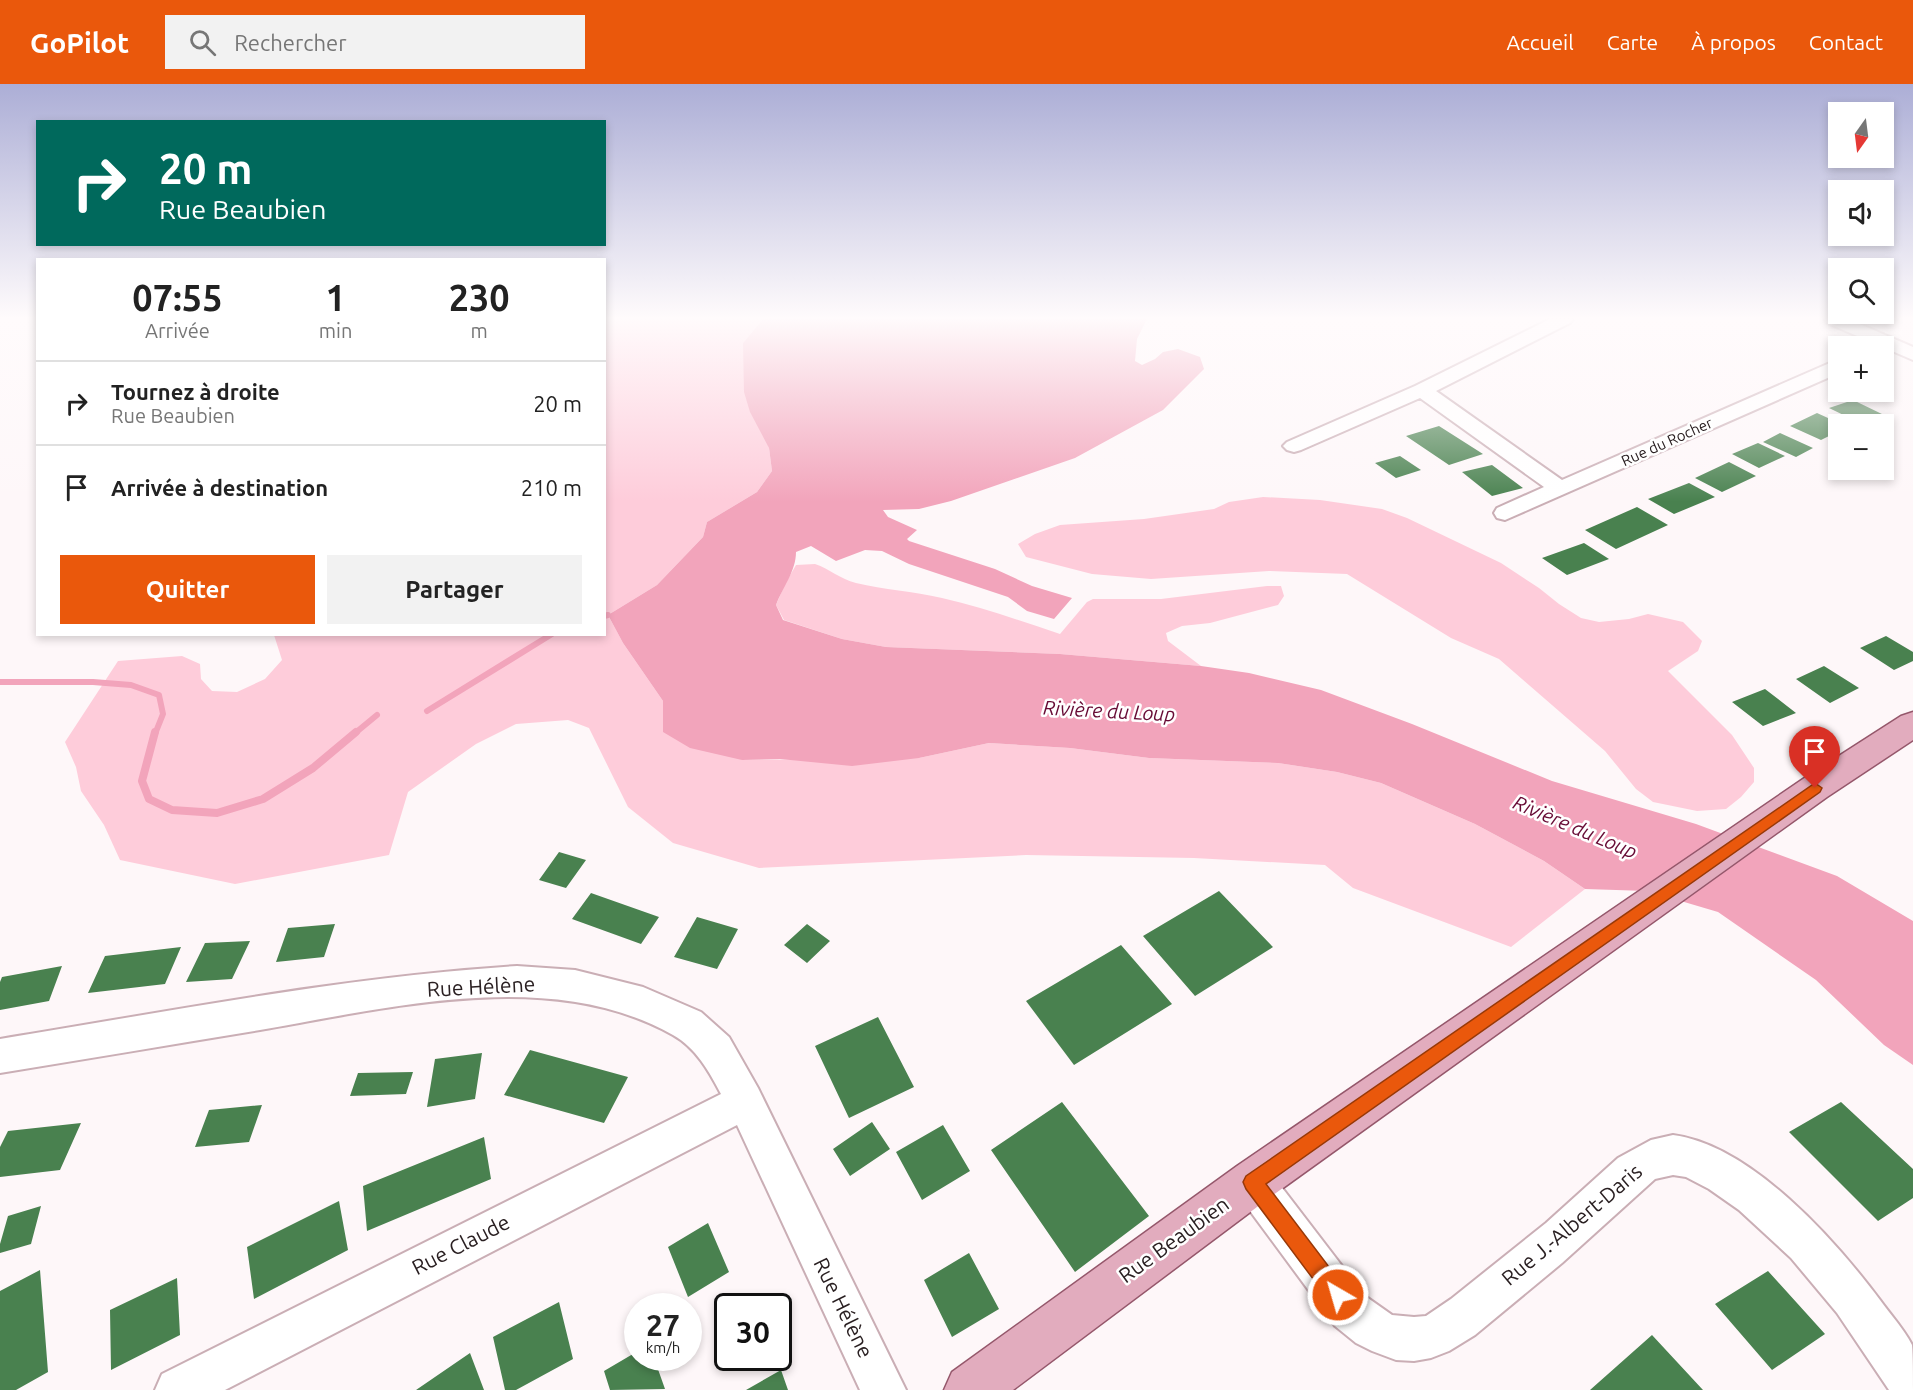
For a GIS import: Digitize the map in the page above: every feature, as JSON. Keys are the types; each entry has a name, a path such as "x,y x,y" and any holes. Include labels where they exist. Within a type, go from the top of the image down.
{"main road":[{"name":"Rue Beaubien","path":"970,1390 1253,1182 1815,788 1913,724"}],"street":[{"path":"1294,446 1442,380"},
{"name":"Rue du Rocher","path":"1505,513 1807,380"},
{"path":"1422,390 1561,489"},
{"name":"Rue Hélène","path":"0,1056 368,996 445,986 518,981 575,986 643,1003 688,1024 716,1049 745,1101 883,1390"},
{"name":"Rue Claude","path":"178,1390 745,1101"},
{"name":"Rue J.-Albert-Daris","path":"1253,1182 1350,1311 1370,1328 1393,1338 1412,1340 1434,1336 1458,1321 1560,1239 1624,1179 1653,1158 1674,1155 1704,1164 1737,1184 1775,1213 1821,1258 1868,1318 1913,1386"}],"shaded area":[{"path":"606,380 752,380 769,448 772,471 757,492 707,522 703,537 657,585 608,615 623,643 663,701 742,760 919,758 989,743 1070,748 1149,758 1278,763 1337,772 1381,783 1475,824 1544,861 1585,889 1511,947 1353,888 1325,865 1194,858 1026,855 759,868 673,843 628,807 589,728 568,720 516,724 476,744 408,792 389,855 235,884 120,860 104,825 81,791 76,767 65,742 118,661 182,656 200,664 201,679 212,691 237,692 265,679 282,660 274,636 606,636"},
{"path":"1263,497 1320,500 1382,509 1407,518 1501,563 1581,618 1599,622 1629,619 1648,614 1683,622 1702,641 1698,651 1668,671 1732,735 1754,768 1754,782 1726,809 1697,811 1653,802 1636,789 1605,751 1499,659 1451,638 1347,574 1269,571 1151,579 1092,574 1026,557 1018,544 1035,534 1060,525 1144,519 1214,509 1229,502"},
{"path":"815,564 856,583 957,602 1060,634 1087,602 1093,599 1161,599 1267,586 1281,586 1284,596 1278,605 1210,623 1182,626 1166,633 1168,641 1201,666 1060,654 886,647 842,639 784,620 776,605 785,584 796,565"}],"water":[{"name":"Rivière du Loup","path":"744,380 1193,380 1163,410 1075,458 951,501 919,509 883,510 888,517 917,530 907,539 909,541 995,569 1032,586 1072,598 1054,619 1027,611 1008,597 909,564 882,551 865,550 836,561 811,546 796,552 792,572 776,605 783,620 842,639 886,647 1060,654 1201,666 1249,673 1321,690 1552,781 1696,824 1837,876 1913,921 1913,1065 1884,1045 1816,980 1718,912 1647,891 1585,889 1544,861 1475,824 1381,783 1337,772 1278,763 1149,758 1070,748 989,743 919,758 852,766 780,759 742,760 690,748 663,732 663,701 623,643 608,615 657,585 703,537 707,522 757,492 772,471 769,448 750,412 744,392"}],"building":[{"path":"1847,402 1857,402 1882,414 1841,414 1829,408"},
{"path":"1817,413 1828,418 1828,436 1821,440 1790,426"},
{"path":"1439,426 1483,454 1449,465 1406,436"},
{"path":"1780,433 1813,448 1796,457 1763,442"},
{"path":"1758,443 1785,456 1759,468 1732,454"},
{"path":"1400,456 1421,470 1396,478 1375,463"},
{"path":"1729,462 1756,476 1722,492 1695,478"},
{"path":"1492,465 1523,488 1492,496 1462,472"},
{"path":"1689,483 1715,497 1674,514 1648,499"},
{"path":"1637,507 1668,525 1616,549 1585,530"},
{"path":"1584,543 1609,559 1567,575 1542,558"},
{"path":"1886,636 1913,652 1913,661 1894,670 1860,648"},
{"path":"1824,666 1859,688 1830,703 1796,679"},
{"path":"1765,689 1796,713 1763,726 1732,702"},
{"path":"559,852 586,860 566,888 539,880"},
{"path":"1219,891 1273,947 1195,996 1143,936"},
{"path":"591,893 659,917 641,944 572,919"},
{"path":"697,917 738,929 717,969 674,957"},
{"path":"335,924 324,957 276,962 288,928"},
{"path":"807,924 830,941 807,963 784,945"},
{"path":"250,941 232,979 186,982 205,943"},
{"path":"1121,945 1172,1004 1074,1065 1026,1001"},
{"path":"181,947 165,984 88,993 105,956"},
{"path":"62,966 49,1001 0,1010 2,977"},
{"path":"878,1017 914,1087 849,1118 815,1046"},
{"path":"530,1050 628,1077 604,1123 504,1095"},
{"path":"482,1053 475,1099 427,1107 435,1059"},
{"path":"413,1072 406,1094 350,1096 358,1073"},
{"path":"1062,1102 1149,1216 1075,1272 991,1150"},
{"path":"1841,1102 1913,1169 1913,1198 1878,1221 1789,1132"},
{"path":"262,1105 249,1142 195,1147 209,1110"},
{"path":"872,1122 890,1149 850,1176 833,1149"},
{"path":"81,1123 60,1170 0,1177 0,1147 8,1131"},
{"path":"943,1125 970,1171 922,1200 896,1152"},
{"path":"484,1137 491,1179 367,1231 363,1186"},
{"path":"339,1201 348,1250 254,1299 247,1247"},
{"path":"41,1206 31,1244 0,1253 0,1244 8,1216"},
{"path":"708,1223 729,1272 695,1293 686,1293 668,1247"},
{"path":"969,1253 999,1309 952,1337 924,1280"},
{"path":"40,1270 48,1372 16,1390 0,1390 0,1291"},
{"path":"1768,1271 1825,1334 1772,1370 1715,1304"},
{"path":"177,1278 180,1335 111,1370 110,1310"},
{"path":"559,1302 573,1359 516,1390 505,1390 493,1337"},
{"path":"1652,1335 1703,1390 1590,1390"},
{"path":"470,1353 484,1390 416,1390"},
{"path":"624,1359 624,1371 659,1371 665,1389 610,1390 604,1371"},
{"path":"781,1371 788,1390 746,1390"}],"waterway":[{"path":"427,711 549,636"},
{"path":"0,682 93,682 131,685 159,695 163,714 155,734"},
{"path":"354,734 377,715"},
{"path":"155,732 142,781 149,799 172,810 217,813 263,799 313,768 356,732"}],"route":[{"path":"1338,1295 1253,1182 1815,788"}]}
